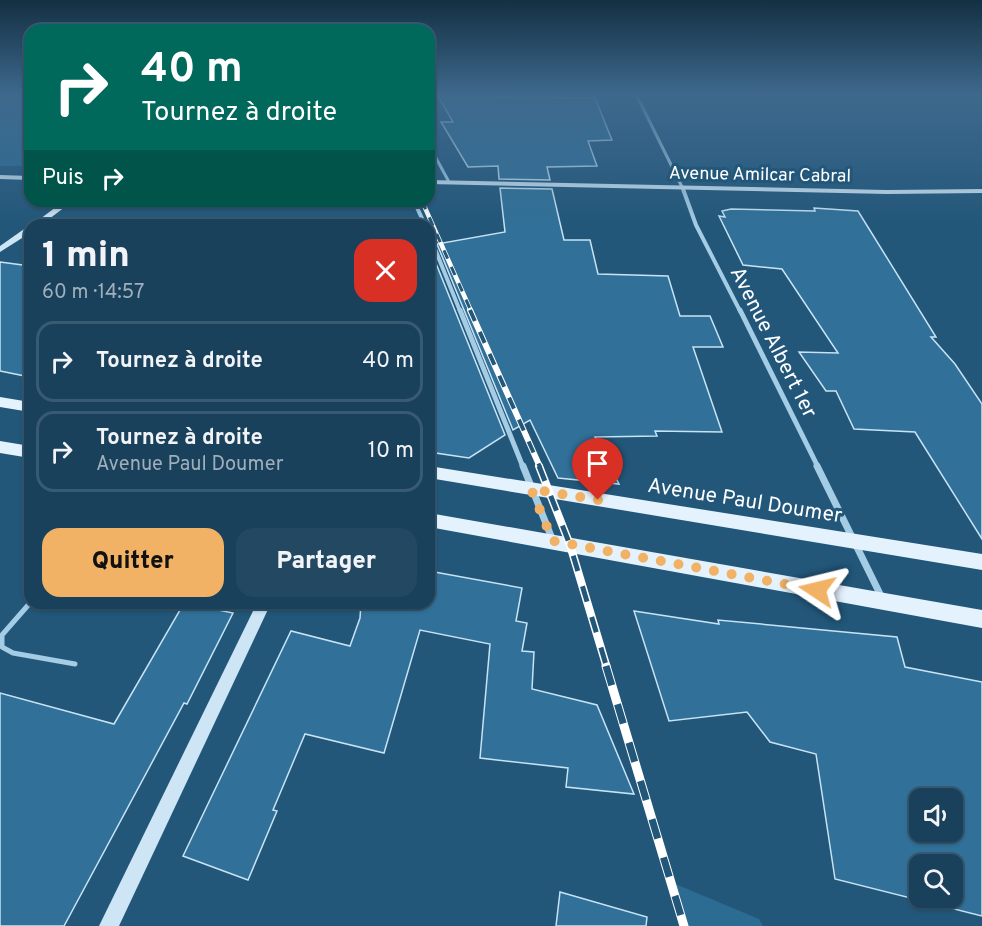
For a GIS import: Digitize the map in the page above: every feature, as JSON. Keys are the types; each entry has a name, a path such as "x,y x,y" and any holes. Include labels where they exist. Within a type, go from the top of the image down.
{"main road":[{"path":"0,177 24,178"},
{"name":"Avenue Amilcar Cabral","path":"435,182 683,188 982,191"},
{"path":"44,219 61,207"},
{"path":"0,250 24,233"},
{"path":"0,402 24,406"},
{"path":"0,447 24,451"},
{"name":"Avenue Paul Doumer","path":"435,473 982,562"},
{"path":"435,521 982,619"},
{"path":"109,926 261,609"}],"street":[{"name":"Avenue Albert 1er","path":"659,139 683,188 696,225 884,602"},
{"path":"435,156 449,182"},
{"path":"435,249 553,541"}],"lane":[{"path":"25,609 2,635 2,647 13,653 75,664"}],"shaded area":[{"path":"0,139 24,139 24,166 0,166"},
{"path":"673,883 759,919 763,926 684,926"}],"building":[{"path":"451,139 612,140 588,141 597,166 547,167 550,180 499,179 498,166 468,167"},
{"path":"500,188 552,189 564,240 590,240 598,274 668,276 680,316 710,316 723,347 693,347 722,432 655,431 657,436 595,437 619,484 558,478 530,420 513,430 437,244 505,232"},
{"path":"814,208 858,211 936,337 931,337 955,364 982,404 982,539 915,432 854,429 836,391 826,391 799,352 838,353 782,269 743,265 719,216 725,217 722,211 731,209 815,211"},
{"path":"435,261 505,435 469,458 435,453"},
{"path":"0,262 24,265 24,376 0,371"},
{"path":"435,572 522,588 516,621 527,623 522,651 534,652 532,689 597,705 634,794 566,787 568,768 480,758 490,644 420,630 384,753 305,734 273,810 277,811 248,880 183,856 291,631 350,646 360,618 361,609 435,609"},
{"path":"181,609 213,609 233,613 187,704 184,703 64,926 0,926 0,693 114,724"},
{"path":"634,611 719,624 718,620 897,637 905,667 982,682 982,916 950,908 963,908 963,854 909,854 909,898 835,879 816,754 770,742 747,712 669,721"},
{"path":"560,892 647,917 646,926 556,926"}],"railway":[{"path":"425,207 430,219"},
{"path":"435,230 471,311"},
{"path":"470,310 540,467"},
{"path":"539,466 570,545 607,668"},
{"path":"606,666 684,926"}],"route":[{"path":"598,500 531,489 553,541 817,590"}]}
